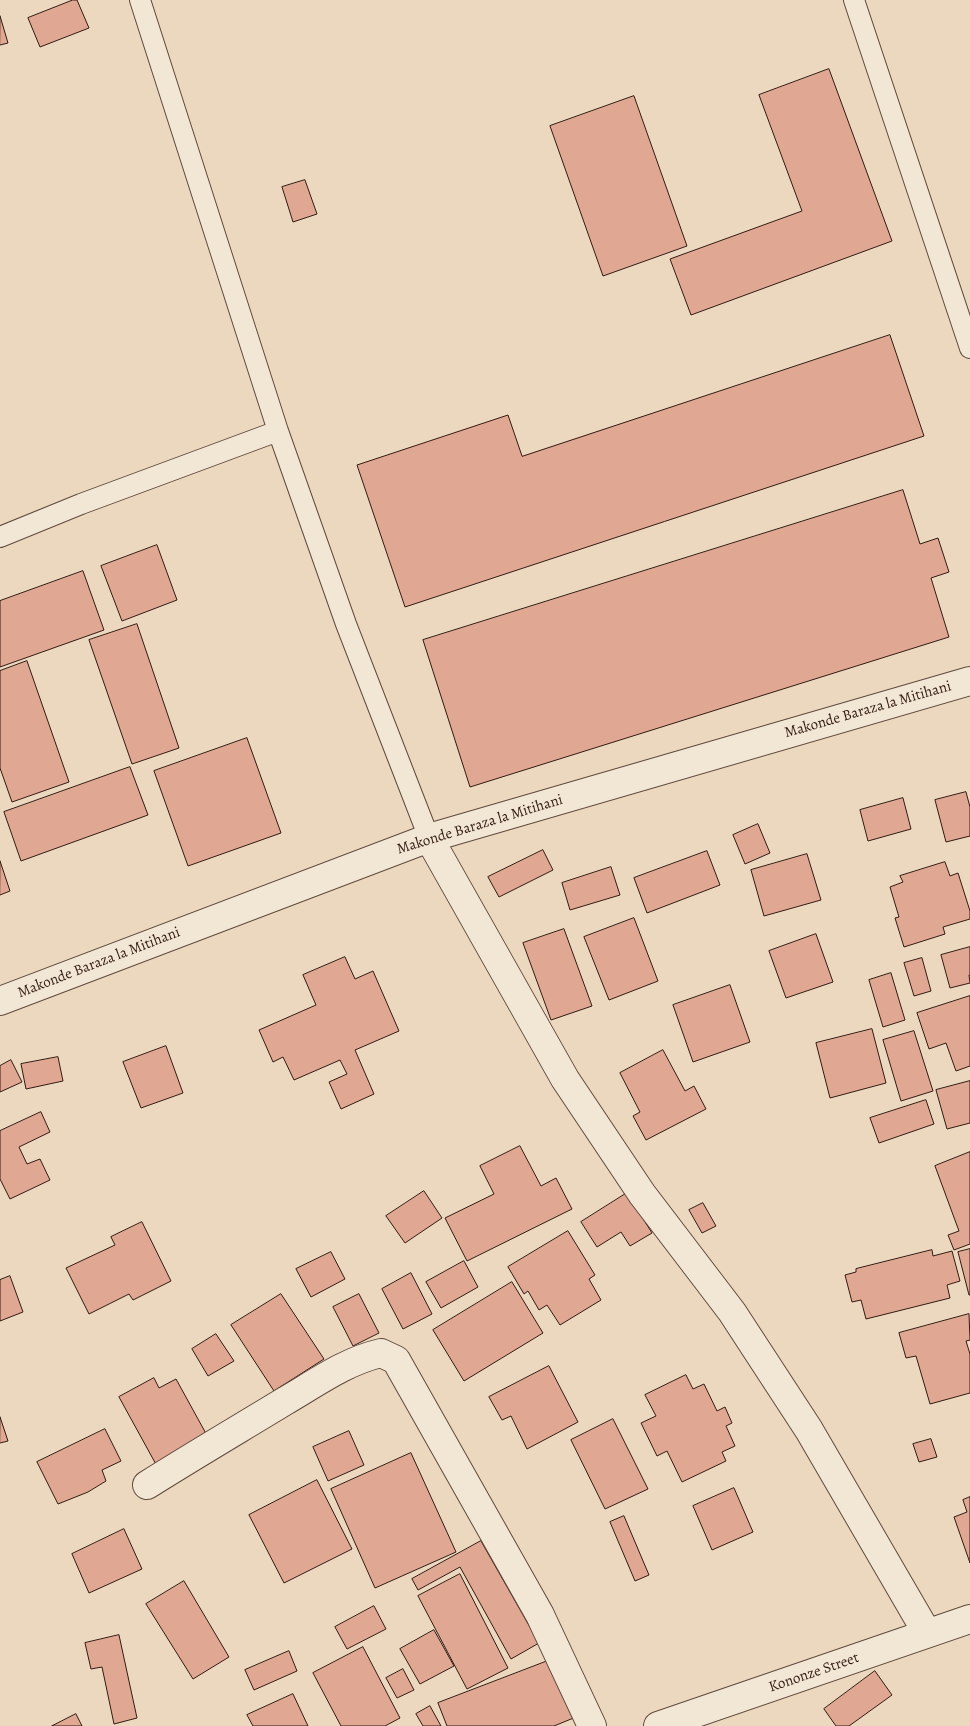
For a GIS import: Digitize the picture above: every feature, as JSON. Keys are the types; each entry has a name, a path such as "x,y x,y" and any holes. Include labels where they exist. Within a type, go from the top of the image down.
{"street":[{"name":"Makonde Baraza la Mitihani","path":"0,1001 429,838 970,681"},
{"path":"429,838 565,1079 642,1194 732,1312 809,1430 927,1633"},
{"path":"147,1485 226,1436 363,1357 381,1353 396,1360 540,1615 592,1726"},
{"name":"Kononze Street","path":"658,1726 970,1619"}],"lane":[{"path":"140,0 278,431 346,624 429,838"},
{"path":"854,0 970,348"},
{"path":"0,537 81,504 278,431"}],"building":[{"path":"77,0 89,28 40,47 28,18"},
{"path":"0,16 8,43 0,45"},
{"path":"829,69 892,241 691,315 670,259 802,211 759,95"},
{"path":"634,96 687,246 603,276 550,126"},
{"path":"305,180 317,214 293,222 282,187"},
{"path":"890,335 924,436 405,607 357,465 508,415 522,456"},
{"path":"903,490 920,544 938,538 949,572 931,578 949,637 470,787 423,640"},
{"path":"157,545 177,600 122,621 101,566"},
{"path":"83,571 104,630 0,667 0,601"},
{"path":"137,624 179,748 132,764 89,640"},
{"path":"27,661 69,782 12,802 0,768 0,671"},
{"path":"247,738 281,833 188,866 154,771"},
{"path":"130,767 148,815 21,861 4,812"},
{"path":"966,792 970,807 970,836 946,842 935,800"},
{"path":"903,798 911,829 868,841 860,810"},
{"path":"758,824 770,853 745,864 733,835"},
{"path":"543,850 553,870 499,897 488,877"},
{"path":"707,851 720,885 647,913 634,878"},
{"path":"807,854 821,900 764,916 751,870"},
{"path":"0,861 10,891 0,895"},
{"path":"945,862 950,876 958,873 970,911 970,919 943,927 945,934 904,947 895,918 899,917 890,887 903,882 900,876"},
{"path":"611,867 620,895 570,910 562,883"},
{"path":"634,918 658,981 609,1000 584,937"},
{"path":"564,929 592,1006 551,1020 523,943"},
{"path":"816,934 833,982 786,998 769,951"},
{"path":"970,947 970,983 950,988 941,955"},
{"path":"345,957 355,979 373,971 399,1031 355,1050 374,1094 341,1109 329,1082 347,1074 340,1060 294,1080 283,1057 273,1062 259,1030 316,1005 303,975"},
{"path":"922,958 931,991 914,996 904,963"},
{"path":"891,973 905,1020 883,1027 869,980"},
{"path":"730,985 750,1042 693,1062 673,1005"},
{"path":"970,996 970,1066 956,1071 946,1043 929,1049 917,1013"},
{"path":"872,1029 886,1083 830,1098 816,1043"},
{"path":"914,1031 933,1091 901,1101 883,1040"},
{"path":"166,1046 183,1093 141,1108 123,1062"},
{"path":"663,1050 685,1091 694,1086 706,1109 646,1140 633,1116 640,1112 620,1073"},
{"path":"58,1057 63,1081 26,1089 21,1064"},
{"path":"11,1060 22,1082 0,1092 0,1066"},
{"path":"970,1081 970,1123 947,1129 936,1090"},
{"path":"926,1100 934,1124 879,1143 870,1118"},
{"path":"41,1112 50,1132 19,1147 27,1164 40,1159 50,1180 10,1199 0,1179 0,1131"},
{"path":"520,1146 541,1186 556,1178 572,1209 467,1261 445,1218 494,1194 480,1166"},
{"path":"970,1152 970,1244 954,1250 948,1235 959,1231 935,1166"},
{"path":"424,1191 442,1218 405,1243 386,1216"},
{"path":"627,1193 652,1233 630,1246 621,1232 597,1247 581,1222"},
{"path":"703,1203 716,1226 702,1233 689,1210"},
{"path":"142,1222 171,1281 133,1300 129,1294 89,1314 66,1268 115,1245 111,1237"},
{"path":"568,1231 595,1275 589,1279 601,1300 560,1325 547,1305 539,1310 528,1291 524,1294 508,1267"},
{"path":"970,1249 970,1295 969,1295 958,1252"},
{"path":"932,1250 933,1256 952,1251 960,1281 947,1285 950,1298 866,1319 861,1300 852,1302 845,1275 856,1272 856,1269"},
{"path":"331,1252 345,1279 311,1297 296,1269"},
{"path":"464,1261 478,1287 441,1308 426,1282"},
{"path":"411,1273 432,1314 403,1329 382,1289"},
{"path":"10,1276 23,1312 0,1321 0,1280"},
{"path":"512,1282 543,1333 464,1381 433,1330"},
{"path":"281,1294 324,1359 274,1391 231,1325"},
{"path":"359,1294 379,1333 353,1346 333,1307"},
{"path":"969,1314 970,1340 966,1341 970,1354 970,1393 930,1404 916,1356 906,1358 899,1333"},
{"path":"216,1334 234,1361 208,1376 192,1349"},
{"path":"549,1366 578,1422 527,1449 511,1416 502,1420 489,1397"},
{"path":"686,1375 693,1389 704,1384 717,1411 725,1407 732,1423 726,1426 735,1446 722,1452 726,1461 682,1482 667,1451 657,1456 641,1423 656,1416 645,1395"},
{"path":"154,1378 159,1388 176,1379 209,1439 158,1468 119,1397"},
{"path":"0,1417 8,1441 0,1443"},
{"path":"613,1419 648,1489 605,1509 571,1440"},
{"path":"105,1429 121,1461 102,1470 106,1481 88,1492 58,1504 37,1462"},
{"path":"349,1431 364,1465 328,1481 313,1447"},
{"path":"931,1439 937,1457 919,1462 913,1444"},
{"path":"411,1453 456,1552 375,1588 331,1489"},
{"path":"317,1480 352,1549 284,1583 249,1515"},
{"path":"734,1488 753,1532 712,1550 693,1506"},
{"path":"970,1497 970,1563 954,1517 967,1512 963,1500"},
{"path":"624,1516 649,1575 635,1581 610,1522"},
{"path":"124,1529 142,1569 89,1593 72,1554"},
{"path":"481,1541 539,1643 511,1659 460,1567 418,1590 412,1579"},
{"path":"460,1574 508,1668 467,1689 418,1596"},
{"path":"184,1581 229,1657 193,1679 146,1604"},
{"path":"374,1606 386,1629 347,1649 335,1627"},
{"path":"434,1630 454,1666 420,1684 400,1649"},
{"path":"119,1635 137,1718 114,1724 102,1667 91,1669 85,1643"},
{"path":"363,1647 400,1718 385,1726 341,1726 313,1673"},
{"path":"289,1651 297,1671 254,1690 245,1670"},
{"path":"553,1659 576,1717 554,1726 447,1726 438,1703"},
{"path":"403,1669 414,1690 397,1698 386,1678"},
{"path":"875,1671 892,1695 849,1726 836,1726 824,1709"},
{"path":"293,1694 308,1726 253,1726 247,1715"},
{"path":"430,1706 441,1726 423,1726 416,1714"},
{"path":"76,1714 82,1726 52,1726"}]}
